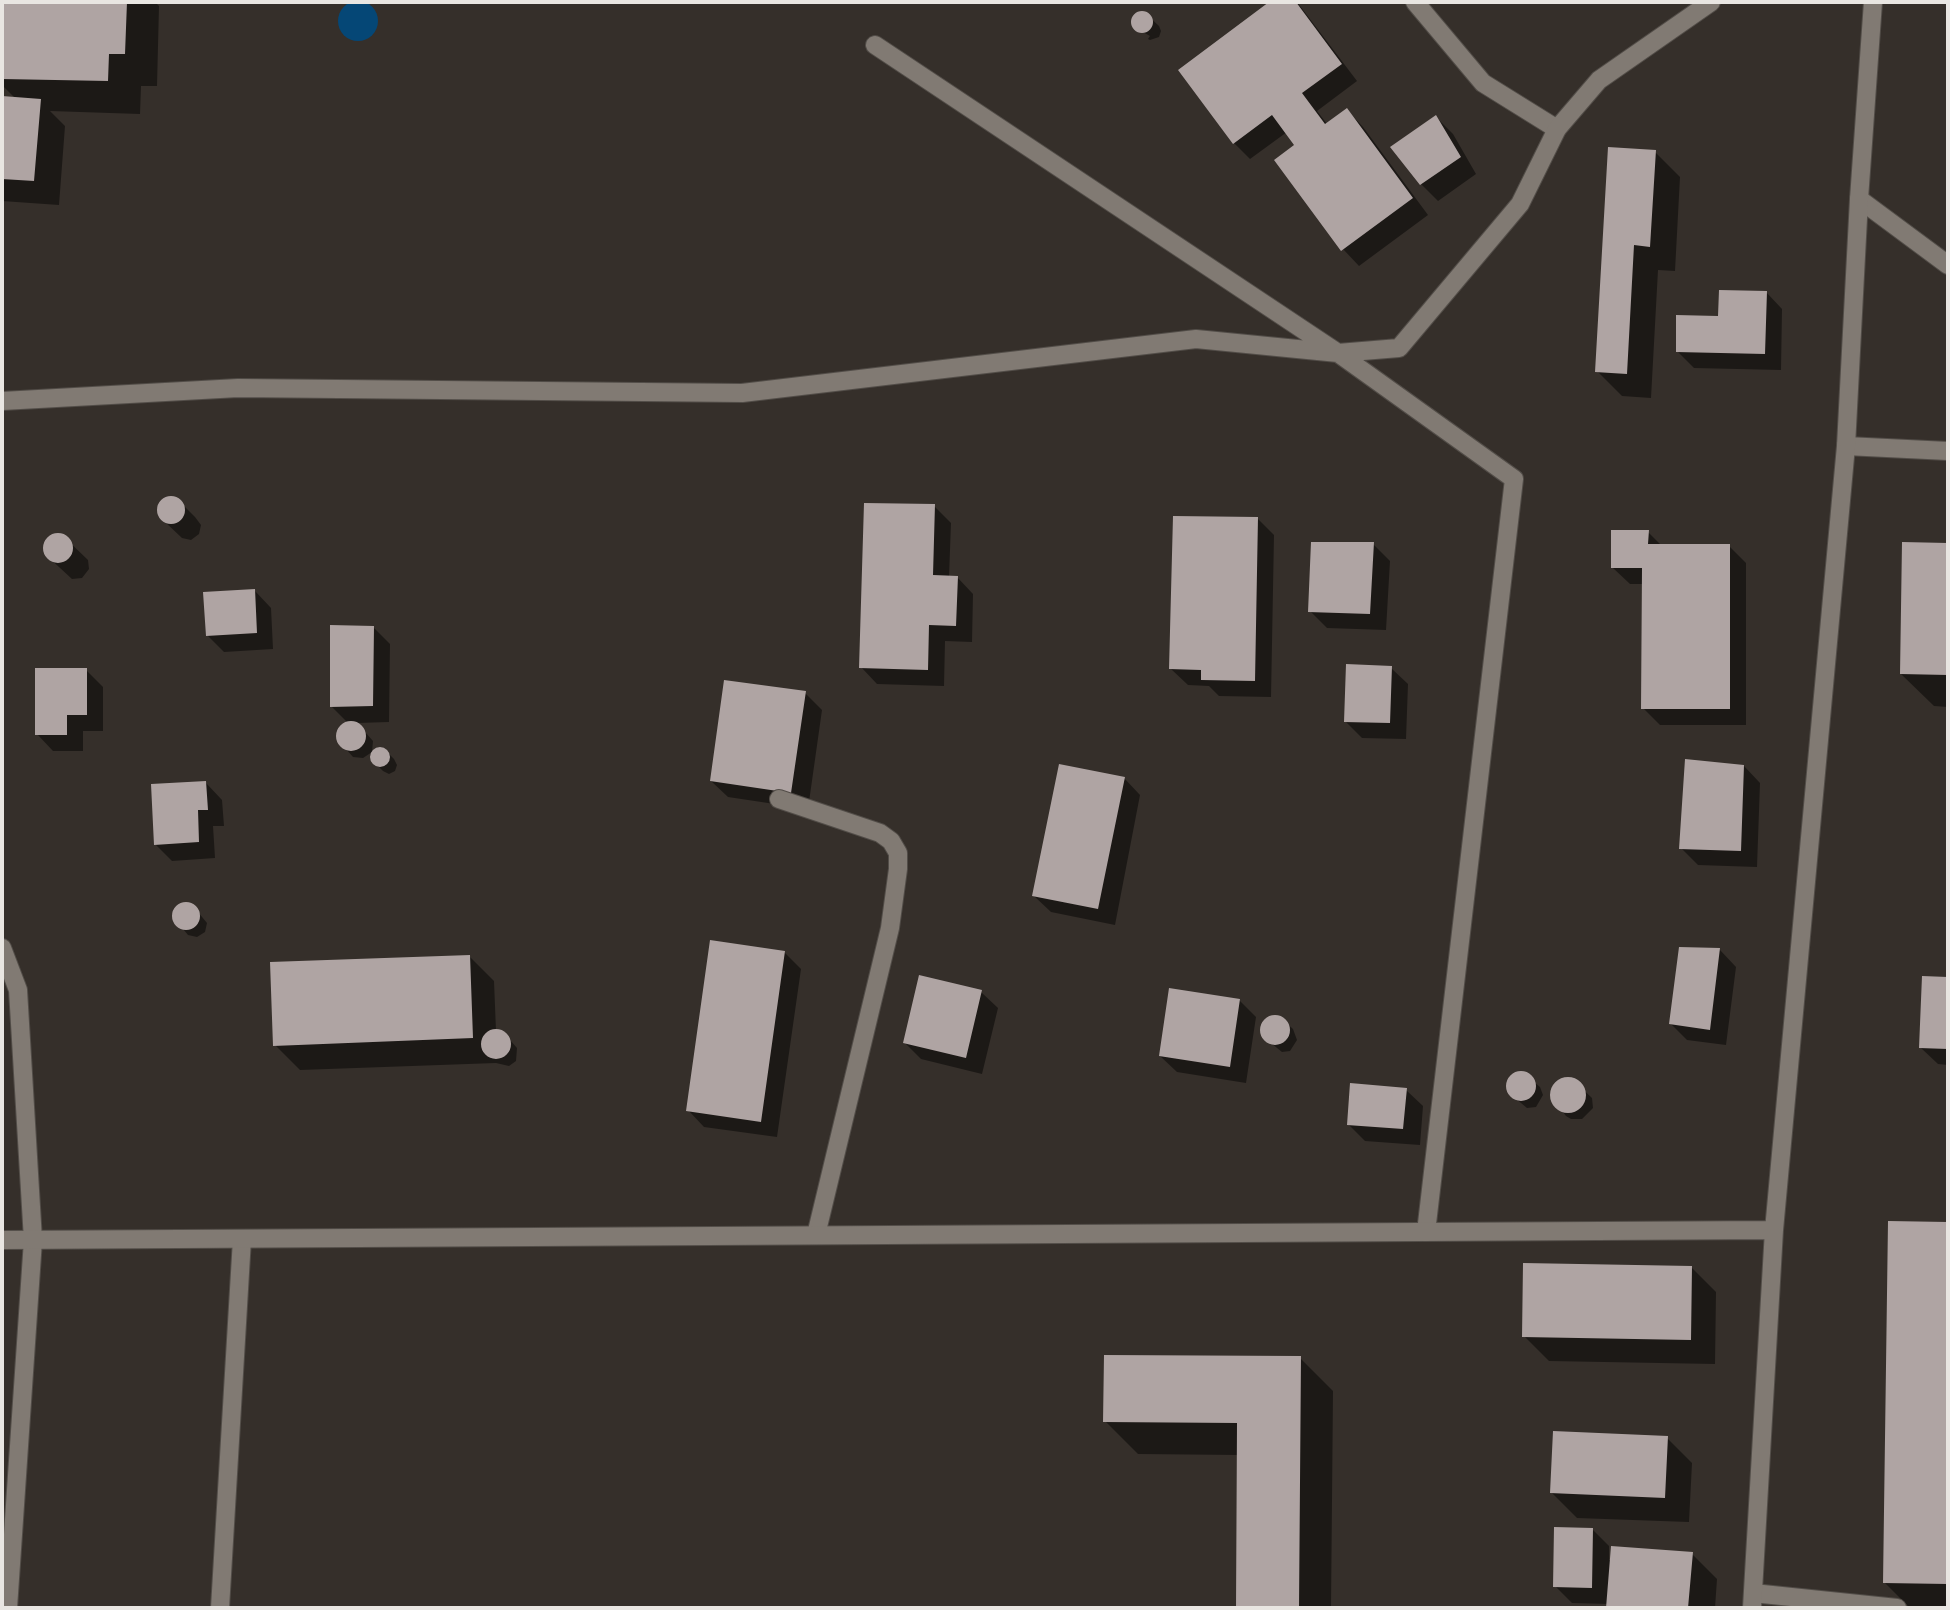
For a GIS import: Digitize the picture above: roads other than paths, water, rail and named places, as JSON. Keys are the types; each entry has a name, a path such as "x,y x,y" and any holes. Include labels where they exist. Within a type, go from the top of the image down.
{"street":[{"path":"1415,2 1483,83 1557,129"},
{"path":"2,401 238,388 742,393 1196,339 1338,352 1399,348 1520,204 1557,129 1599,80 1710,2"},
{"path":"1873,2 1846,446 1774,1230 1753,1601 1897,1608"},
{"path":"875,45 1338,352 1514,479 1426,1232"},
{"path":"1859,199 1948,265"},
{"path":"1846,446 1948,451"},
{"path":"779,799 880,833 891,841 898,853 890,928 816,1235"},
{"path":"2,948 18,989 33,1240 8,1608"},
{"path":"2,1240 1774,1230"},
{"path":"220,1608 242,1239"}],"water":[{"path":"358,1 366,2 372,7 377,13 377,29 372,35 366,40 358,41 350,40 344,35 339,29 338,21 339,13 344,7 350,2"}]}
